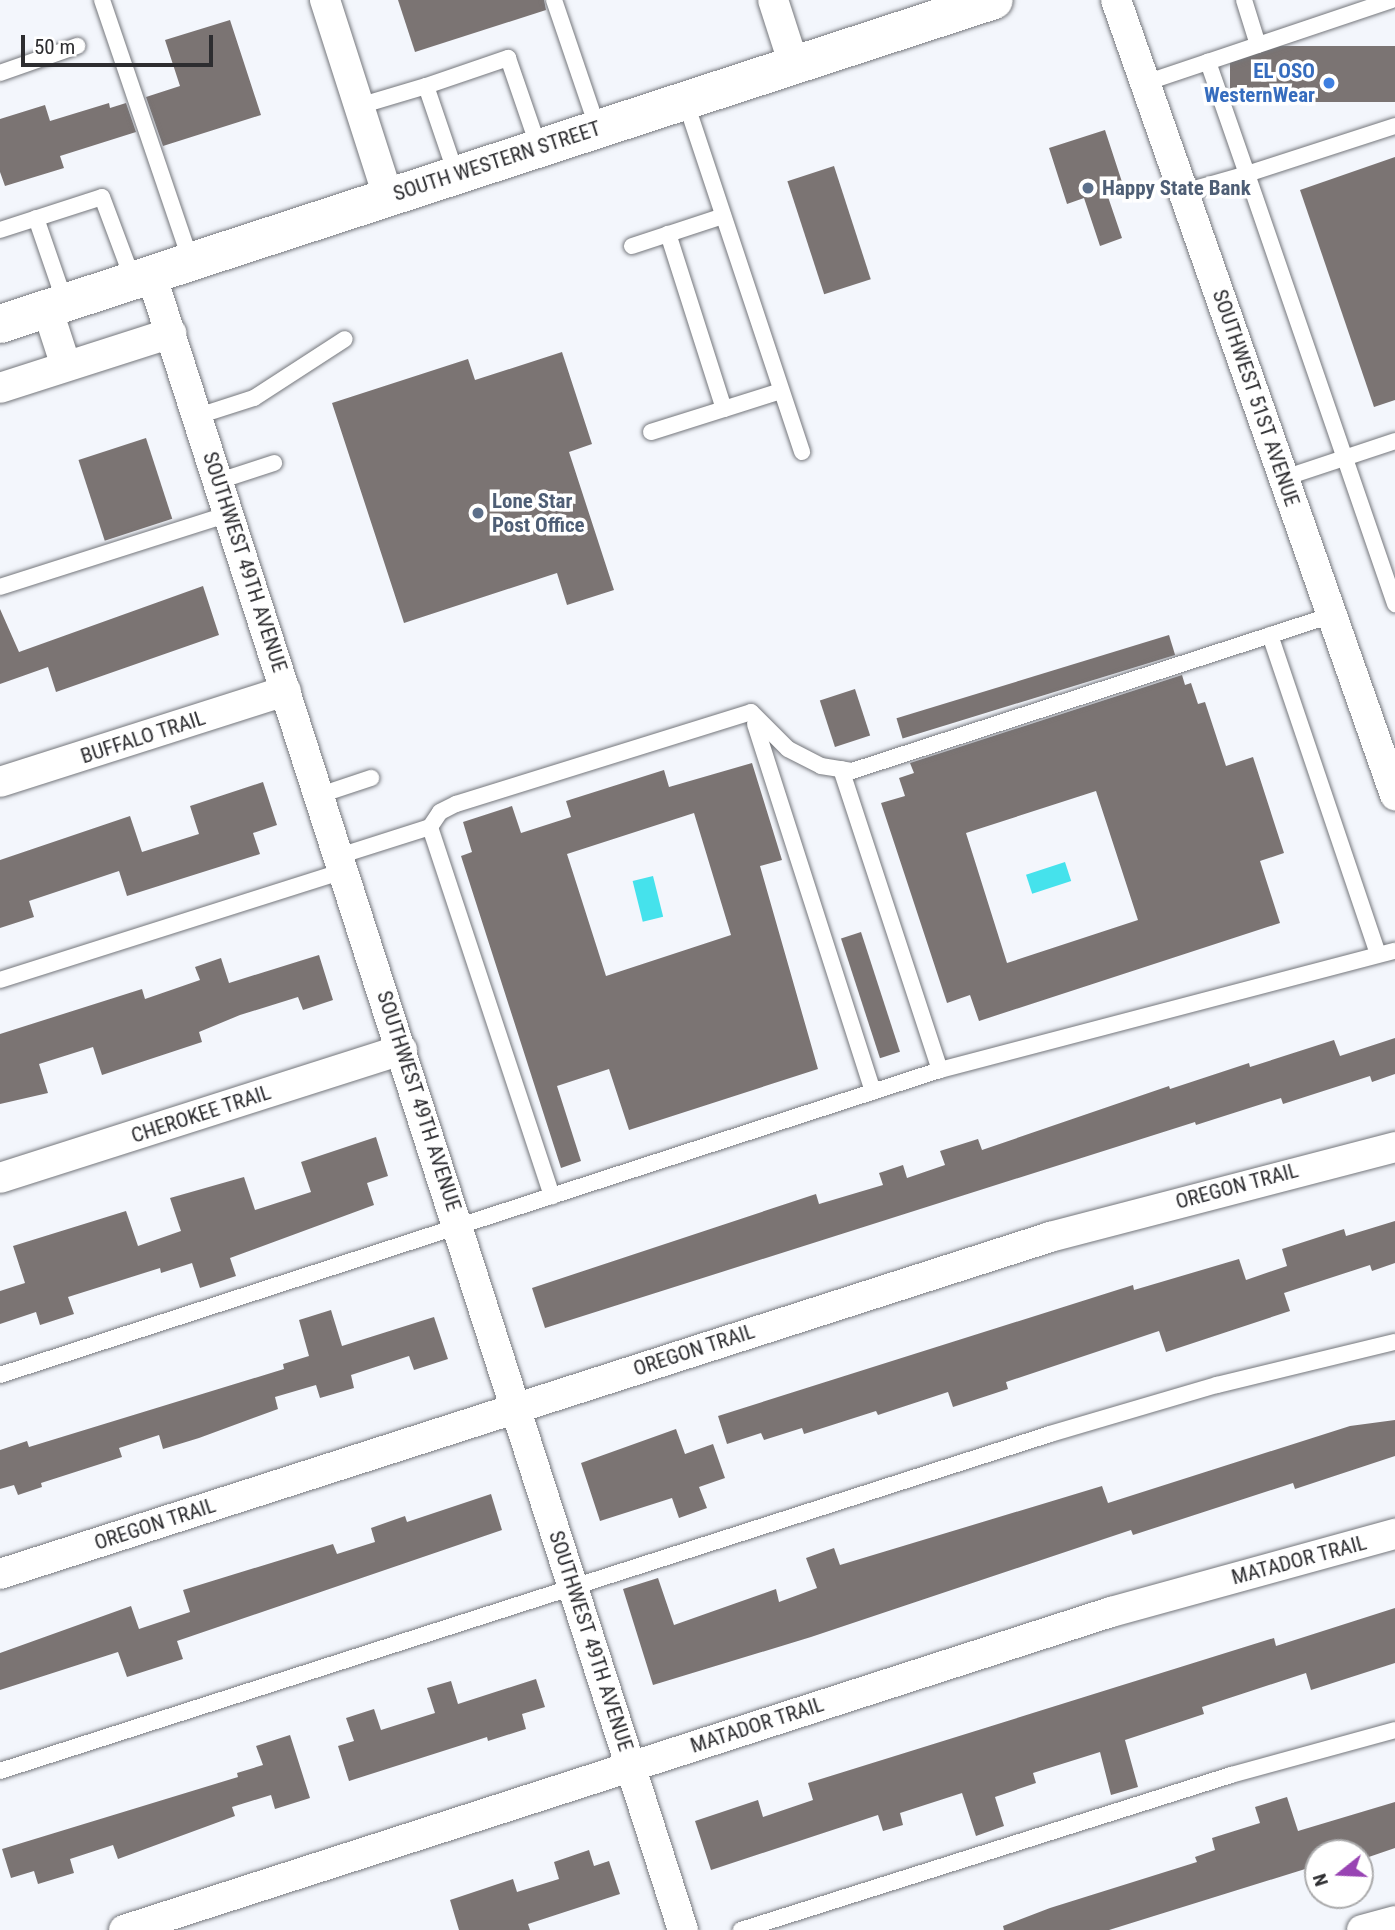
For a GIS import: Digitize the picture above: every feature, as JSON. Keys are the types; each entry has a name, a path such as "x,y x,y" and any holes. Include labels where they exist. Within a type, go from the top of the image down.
{"main road":[{"name":"SOUTH WESTERN STREET","path":"0,324 794,65 927,10 989,1"}],"street":[{"path":"325,0 388,196"},
{"path":"773,0 794,65"},
{"name":"SOUTHWEST 51ST AVENUE","path":"1116,0 1332,615 1386,741 1395,795"},
{"name":"SOUTHWEST 49TH AVENUE","path":"142,277 171,333 683,1930"},
{"path":"56,305 66,366"},
{"path":"0,388 171,333"},
{"name":"BUFFALO TRAIL","path":"0,782 286,691"},
{"name":"CHEROKEE TRAIL","path":"0,1178 402,1050"},
{"name":"OREGON TRAIL","path":"0,1574 1050,1237 1395,1147"},
{"name":"MATADOR TRAIL","path":"124,1930 1111,1612 1395,1534"},
{"path":"1362,1930 1395,1921"}],"lane":[{"path":"102,0 191,261"},
{"path":"554,0 598,129"},
{"path":"1244,0 1258,45"},
{"path":"1145,83 1391,0"},
{"path":"0,73 78,46"},
{"path":"359,106 508,58 538,148"},
{"path":"1208,62 1395,604"},
{"path":"426,86 456,174"},
{"path":"685,100 802,452"},
{"path":"1184,192 1395,126"},
{"path":"0,230 102,197 142,277"},
{"path":"632,246 723,216"},
{"path":"36,218 56,305"},
{"path":"668,234 724,409"},
{"path":"198,416 254,398 345,339"},
{"path":"652,432 781,391"},
{"path":"1284,478 1395,440"},
{"path":"219,481 274,463"},
{"path":"0,587 229,514"},
{"path":"751,712 788,749 821,766 852,771 1332,615"},
{"path":"1270,635 1378,954"},
{"path":"0,980 342,863 430,827 440,812 456,804 751,712"},
{"path":"751,712 873,1091"},
{"path":"841,769 940,1070"},
{"path":"320,795 371,778"},
{"path":"430,827 552,1196"},
{"path":"0,1375 940,1070 1395,951"},
{"path":"0,1771 1063,1431 1217,1385 1395,1342"},
{"path":"741,1930 1230,1774 1395,1730"}],"water":[{"path":"1065,862 1071,881 1032,894 1026,875"},
{"path":"653,876 663,917 643,922 633,881"}],"building":[{"path":"398,0 544,0 546,10 415,52"},
{"path":"230,20 261,115 163,146 146,97 180,86 165,40"},
{"path":"1230,46 1395,46 1395,102 1230,102"},
{"path":"109,103 110,108 126,103 136,132 60,156 64,168 5,186 0,172 0,119 45,105 50,121"},
{"name":"Happy State Bank","path":"1105,130 1123,185 1106,191 1122,238 1100,246 1084,198 1067,204 1049,148"},
{"path":"1395,157 1395,400 1374,407 1300,190"},
{"path":"834,166 871,279 824,294 787,181"},
{"name":"Lone Star Post Office","path":"562,352 592,444 569,452 614,590 567,605 557,573 404,623 332,403 468,359 475,380"},
{"path":"146,438 172,519 105,541 78,460"},
{"path":"203,586 219,635 56,692 48,667 0,684 0,609 19,652"},
{"path":"1169,635 1175,655 903,738 896,718"},
{"path":"1182,675 1185,685 1191,683 1198,704 1205,702 1226,766 1253,757 1284,853 1260,861 1280,923 979,1021 970,995 947,1003 881,803 905,796 899,778 914,773 910,763","holes":["1096,791 1138,920 1007,963 966,833"]},
{"path":"855,689 870,736 835,747 820,700"},
{"path":"752,763 782,860 760,866 818,1069 629,1130 609,1069 557,1086 581,1161 561,1168 461,856 472,852 463,822 512,806 521,833 571,817 566,801 664,770 669,787","holes":["694,813 731,935 606,976 567,854"]},
{"path":"263,782 277,825 253,833 260,854 127,896 119,871 29,901 34,917 0,928 0,860 130,816 142,852 199,834 190,806"},
{"path":"861,932 900,1052 880,1058 841,938"},
{"path":"319,955 333,1000 303,1010 298,997 240,1015 199,1032 202,1042 102,1075 93,1047 39,1064 48,1093 0,1104 0,1034 142,989 145,999 200,980 195,967 221,958 229,983"},
{"path":"1395,1038 1395,1074 1372,1082 1370,1076 1283,1104 1281,1098 1196,1125 1195,1122 545,1328 532,1288 816,1194 819,1204 883,1185 879,1173 903,1165 907,1178 945,1165 940,1151 978,1139 982,1150 1169,1086 1170,1089 1249,1063 1250,1067 1334,1040 1340,1056"},
{"path":"376,1137 388,1176 367,1183 374,1205 230,1258 236,1276 200,1288 192,1263 161,1273 160,1268 68,1297 74,1314 40,1325 36,1312 0,1324 0,1291 25,1283 13,1246 126,1211 138,1246 181,1231 170,1198 244,1177 255,1210 311,1192 301,1162"},
{"path":"1395,1221 1395,1263 1372,1271 1370,1265 1284,1293 1290,1311 1166,1352 1159,1331 1006,1382 1008,1389 953,1407 948,1392 878,1415 876,1411 804,1434 802,1428 764,1440 761,1433 727,1444 718,1416 1133,1285 1134,1290 1239,1259 1246,1280 1287,1266 1282,1249 1344,1229 1346,1236"},
{"path":"331,1310 342,1346 434,1317 448,1359 414,1370 409,1356 351,1375 354,1388 320,1398 316,1385 275,1397 278,1409 199,1438 163,1449 159,1435 119,1448 122,1457 41,1483 42,1487 18,1495 14,1485 0,1489 0,1450 27,1441 29,1447 284,1369 283,1364 309,1356 299,1320"},
{"path":"1395,1420 1395,1456 1295,1489 1293,1483 1133,1535 1131,1530 811,1637 653,1685 623,1589 658,1578 674,1625 776,1589 779,1602 817,1588 806,1558 834,1548 840,1565 1102,1486 1108,1503 1350,1426"},
{"path":"676,1429 685,1454 713,1444 725,1478 699,1487 707,1508 679,1518 672,1498 600,1521 581,1463"},
{"path":"491,1494 502,1530 177,1641 183,1659 127,1677 118,1652 0,1690 0,1653 131,1606 139,1629 190,1612 183,1590 333,1544 337,1554 375,1542 371,1528 405,1516 407,1522"},
{"path":"1395,1608 1395,1663 1311,1690 1306,1673 1202,1707 1204,1714 1125,1740 1138,1787 1111,1795 1100,1752 1033,1773 1036,1783 995,1797 1004,1826 976,1836 962,1793 900,1813 903,1825 883,1831 878,1815 711,1870 695,1821 758,1800 763,1817 813,1800 808,1783 1274,1638 1276,1646"},
{"path":"536,1679 545,1707 522,1714 526,1729 488,1741 487,1737 349,1781 338,1746 354,1741 346,1718 374,1709 381,1730 435,1713 427,1688 451,1681 458,1704"},
{"path":"290,1735 310,1798 275,1809 271,1795 232,1807 235,1816 118,1859 113,1845 70,1859 74,1873 38,1884 34,1871 11,1878 2,1849 238,1777 237,1773 263,1765 256,1746"},
{"path":"1287,1797 1298,1831 1395,1802 1395,1848 1374,1855 1374,1839 1304,1839 1304,1869 1109,1930 1004,1930 1003,1926 1050,1908 1197,1862 1195,1857 1215,1850 1212,1838 1260,1823 1255,1807"},
{"path":"589,1850 594,1866 609,1861 620,1894 528,1924 530,1930 459,1930 450,1900 513,1879 517,1892 559,1879 554,1862"}],"place":[{"name":"EL OSO WesternWear","path":"1329,83"},
{"name":"Happy State Bank","path":"1088,188"},
{"name":"Lone Star Post Office","path":"478,513"}]}
